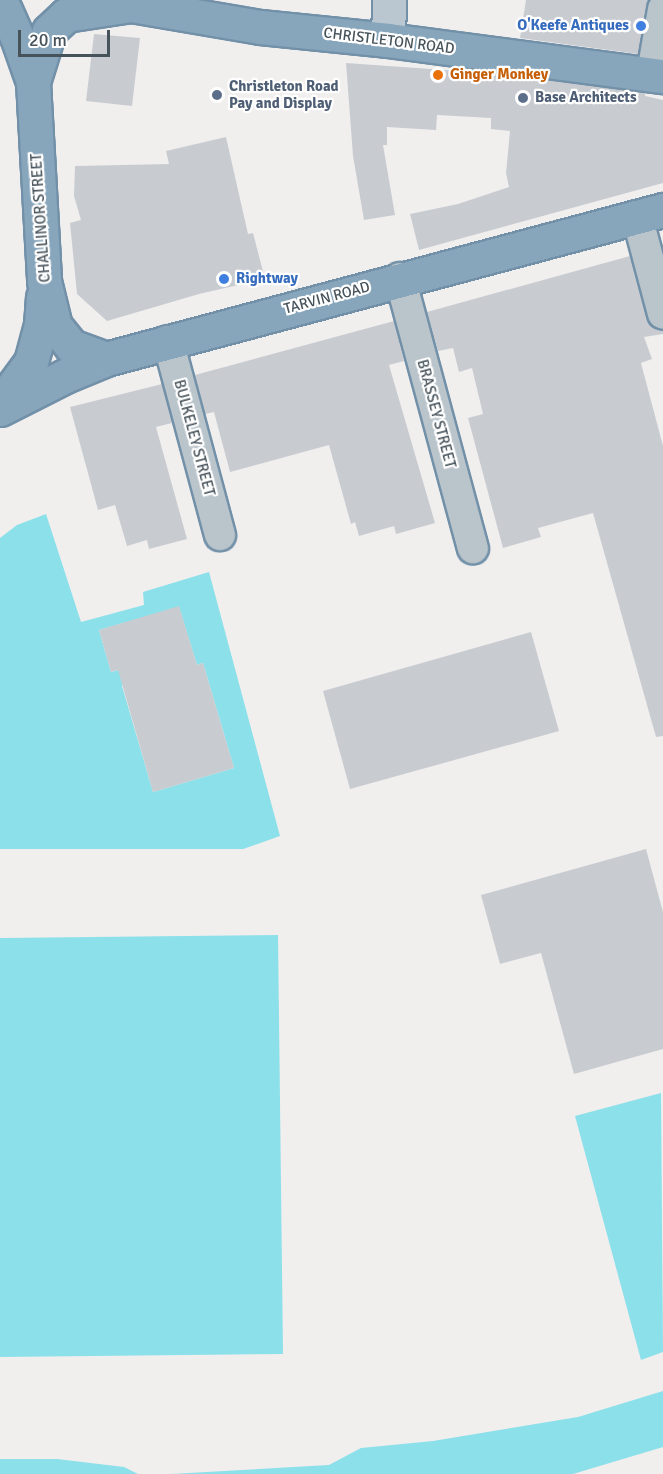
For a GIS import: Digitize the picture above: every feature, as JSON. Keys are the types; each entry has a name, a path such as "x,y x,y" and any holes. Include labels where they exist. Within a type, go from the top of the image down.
{"highway":[{"name":"CHRISTLETON ROAD","path":"124,3 260,27 388,40 658,75"},
{"name":"CHALLINOR STREET","path":"33,82 49,31 66,15 124,3"},
{"name":"CHALLINOR STREET","path":"0,6 19,42 33,82 44,281 55,326 71,346 106,359"},
{"name":"TARVIN ROAD","path":"0,410 65,376 106,359 400,278 650,213"},
{"path":"0,404 32,362 41,325 44,281"}],"main road":[{"path":"388,40 389,0"}],"street":[{"path":"658,75 663,9"},
{"path":"650,213 663,314"},
{"name":"BRASSEY STREET","path":"400,278 473,548"},
{"name":"BULKELEY STREET","path":"168,341 220,535"}],"water":[{"path":"46,514 81,622 144,605 143,592 209,572 280,836 243,849 0,849 0,538 17,525","holes":["179,607 197,665 203,663 234,768 153,792 122,686 134,666 111,672 99,630"]},
{"path":"278,935 283,1354 0,1357 0,938"},
{"path":"661,1093 663,1352 641,1360 575,1116"},
{"path":"663,1391 663,1447 573,1474 171,1474 329,1465 361,1448 433,1441 578,1417"},
{"path":"0,1459 57,1459 124,1467 138,1474 0,1474"}],"building":[{"path":"526,0 649,0 638,54 520,38"},
{"path":"94,34 140,38 132,106 86,101"},
{"path":"346,63 502,74 645,93 645,96 663,100 663,183 419,250 410,214 458,204 509,187 506,173 510,131 491,129 491,118 437,115 436,130 387,127 387,145 383,145 395,215 364,220 353,156"},
{"path":"226,137 248,234 253,233 265,279 199,294 107,321 77,294 70,223 81,220 74,196 75,166 169,164 166,151"},
{"path":"630,256 647,319 651,327 663,331 663,334 644,337 652,359 641,363 663,446 663,736 656,737 593,513 538,528 541,537 503,548 468,418 483,414 472,368 459,372 453,348 438,351 427,312"},
{"path":"394,321 404,361 389,365 435,523 396,534 394,526 359,536 355,522 351,524 329,445 230,472 214,412 205,414 195,375"},
{"path":"162,384 172,423 156,427 187,539 149,549 147,540 127,546 115,505 98,510 70,407"},
{"path":"179,606 197,665 203,663 234,768 153,792 118,670 111,672 99,630"},
{"path":"531,632 559,731 350,789 323,691"},
{"path":"646,849 663,912 663,1049 574,1074 541,953 500,964 481,895"}],"place":[{"name":"O'Keefe Antiques","path":"641,26"},
{"name":"Ginger Monkey","path":"438,75"},
{"name":"Christleton Road Pay and Display","path":"217,95"},
{"name":"Base Architects","path":"523,98"},
{"name":"Rightway","path":"224,279"}]}
